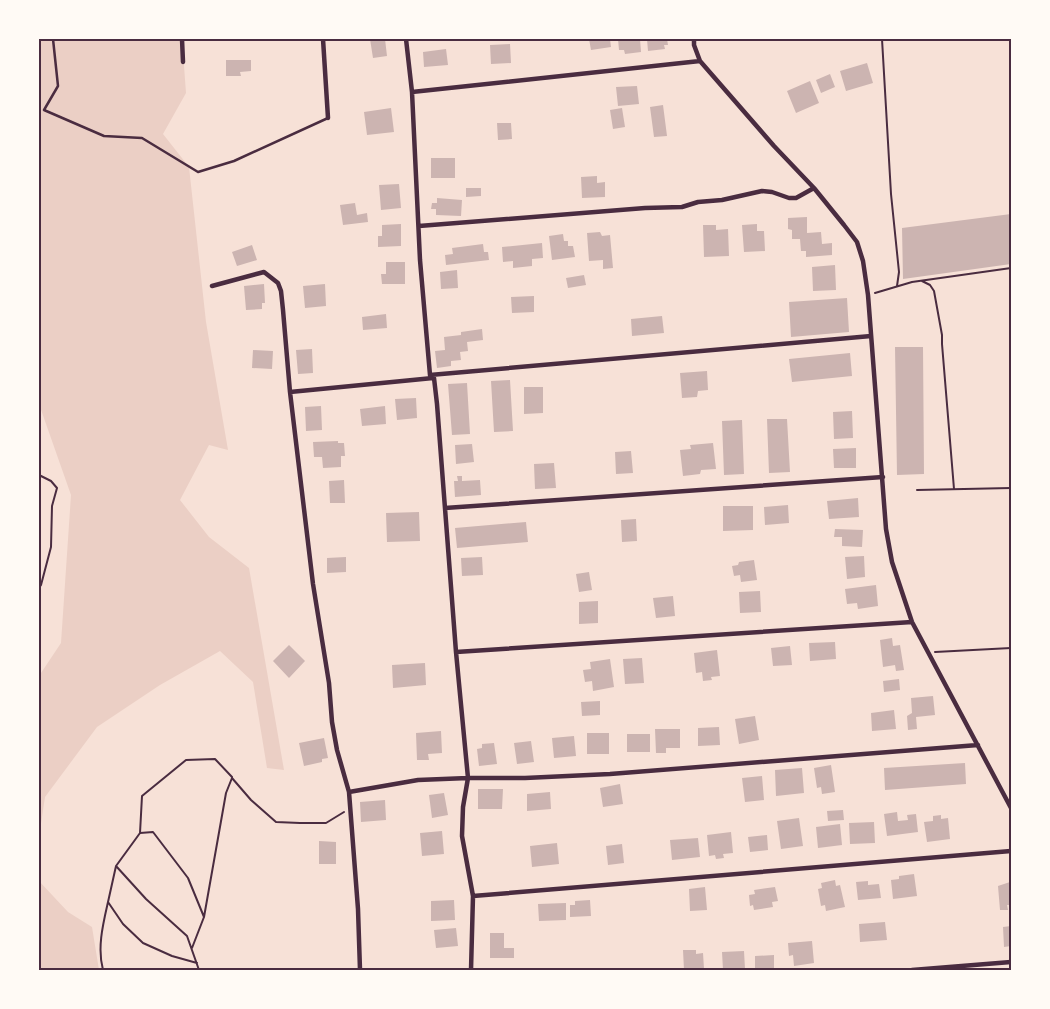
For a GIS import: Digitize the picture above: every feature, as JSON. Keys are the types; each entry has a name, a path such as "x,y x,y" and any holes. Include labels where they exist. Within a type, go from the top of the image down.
{"street":[{"path":"182,39 183,62"},
{"path":"323,39 328,118"},
{"path":"406,39 412,92 420,260 432,377 438,404 456,652 468,778 462,807 462,836 473,896 471,970"},
{"path":"694,39 694,45 700,61 774,146 814,188 857,242 863,261 868,295 886,529 892,562 912,622 1011,808"},
{"path":"412,92 700,61"},
{"path":"418,226 682,206 762,191 772,192 788,198 796,198 814,188"},
{"path":"212,286 264,272 278,283 283,310 290,392 313,584 329,683 332,722 337,750 349,792 358,910 360,970"},
{"path":"290,392 871,336"},
{"path":"445,508 883,477"},
{"path":"456,652 912,622"},
{"path":"349,792 418,780 610,774 978,745"},
{"path":"473,896 1011,850"},
{"path":"912,970 1011,962"}],"lane":[{"path":"53,39 58,86 44,110 104,136 142,138 198,172 234,160 328,118"}],"path":[{"path":"882,39 891,194 899,272 897,286"},
{"path":"868,295 905,284 1011,268"},
{"path":"922,281 930,285 934,291 942,335 954,489"},
{"path":"39,475 51,481 57,488 52,506 51,547 39,588"},
{"path":"917,490 1011,488"},
{"path":"927,652 1011,648"},
{"path":"103,970 100,960 102,928 116,866 140,833 142,796 186,760 215,759 251,800 276,822 326,823 350,808"},
{"path":"192,948 204,916 226,793 232,778"},
{"path":"140,833 153,832 188,878 204,916"},
{"path":"116,866 146,899 187,936 199,970"},
{"path":"108,902 123,924 143,943 172,956 197,963"}],"shaded area":[{"path":"39,39 182,39 186,93 163,134 189,167 206,322 228,450 209,445 180,500 209,537 249,568 284,770 267,768 253,682 220,651 160,685 97,727 45,797 39,837 39,676 61,643 71,495 39,404"},
{"path":"39,881 68,912 92,927 99,970 39,970"}],"building":[{"path":"370,39 385,39 387,56 373,58"},
{"path":"589,39 610,39 611,47 591,50"},
{"path":"618,39 640,39 641,52 625,54 624,50 619,50"},
{"path":"647,39 667,39 668,45 664,45 665,49 648,51"},
{"path":"510,44 511,63 491,64 490,45"},
{"path":"446,49 448,65 424,67 423,52"},
{"path":"226,60 251,60 251,71 240,72 241,76 226,76"},
{"path":"867,63 873,83 846,91 840,71"},
{"path":"830,74 835,87 821,93 816,80"},
{"path":"810,81 819,103 796,113 787,91"},
{"path":"637,86 639,104 618,106 616,87"},
{"path":"663,105 667,136 654,137 650,107"},
{"path":"391,108 394,132 367,135 364,112"},
{"path":"622,108 625,127 613,129 610,110"},
{"path":"497,123 511,123 512,139 498,140"},
{"path":"431,158 455,158 455,178 431,178"},
{"path":"597,176 597,183 605,182 605,197 582,198 581,177"},
{"path":"399,184 401,208 381,210 379,185"},
{"path":"466,188 481,188 481,196 466,197"},
{"path":"437,198 462,200 461,216 436,215 436,209 431,209 432,203 437,203"},
{"path":"355,203 357,215 367,213 368,222 343,225 340,205"},
{"path":"1011,214 1011,264 903,279 902,228"},
{"path":"807,217 807,233 821,232 822,244 832,243 832,255 806,257 806,251 801,251 800,239 792,239 792,230 788,229 788,218"},
{"path":"401,224 401,246 378,247 378,236 382,236 382,225"},
{"path":"757,224 757,231 764,231 765,251 744,252 742,225"},
{"path":"703,225 716,225 716,230 728,229 729,256 704,257"},
{"path":"600,232 602,236 610,235 613,268 603,269 603,260 589,261 587,233"},
{"path":"563,234 564,241 568,241 568,246 573,246 575,257 552,260 549,236"},
{"path":"542,243 543,258 532,259 532,266 513,268 513,261 503,262 502,247"},
{"path":"483,244 484,252 488,252 489,260 446,265 445,255 453,254 452,248"},
{"path":"252,245 257,260 237,266 232,252"},
{"path":"386,262 405,262 405,284 382,284 381,274 386,274"},
{"path":"835,265 836,290 813,291 812,267"},
{"path":"457,270 458,288 441,289 440,272"},
{"path":"584,275 586,285 568,288 566,278"},
{"path":"264,284 265,303 262,303 262,309 246,310 244,286"},
{"path":"325,284 326,306 305,308 303,286"},
{"path":"534,296 534,312 512,313 511,297"},
{"path":"847,298 849,332 791,337 789,302"},
{"path":"386,314 387,328 363,330 362,317"},
{"path":"662,316 664,333 632,336 631,319"},
{"path":"482,329 483,340 467,342 468,351 460,352 461,360 451,361 451,366 437,368 435,351 445,350 444,337 461,335 461,332"},
{"path":"895,347 923,347 924,474 897,475"},
{"path":"312,349 313,373 298,374 296,350"},
{"path":"253,350 273,351 272,369 252,368"},
{"path":"850,353 852,376 792,382 789,359"},
{"path":"707,371 708,390 698,391 697,397 682,398 680,373"},
{"path":"510,380 513,431 494,432 491,381"},
{"path":"467,383 470,434 452,435 448,384"},
{"path":"524,387 543,387 543,413 524,414"},
{"path":"416,398 417,418 397,420 395,399"},
{"path":"321,406 322,430 306,431 305,407"},
{"path":"385,406 386,424 362,426 360,409"},
{"path":"852,411 853,438 834,439 833,412"},
{"path":"767,419 787,419 790,472 769,473"},
{"path":"742,420 744,474 724,475 722,421"},
{"path":"338,441 338,443 344,443 345,456 341,456 341,467 323,468 322,457 314,457 313,442"},
{"path":"713,443 716,469 701,470 700,474 683,476 680,450 691,449 690,445"},
{"path":"472,444 474,462 456,464 455,445"},
{"path":"856,448 856,468 834,468 833,449"},
{"path":"631,451 633,473 616,474 615,452"},
{"path":"554,463 556,488 535,489 534,464"},
{"path":"457,476 462,476 462,481 480,480 481,495 455,497 454,481 458,481"},
{"path":"344,480 345,503 330,503 329,481"},
{"path":"858,498 859,517 829,519 827,501"},
{"path":"788,505 789,523 765,525 764,507"},
{"path":"723,506 753,506 753,530 723,531"},
{"path":"419,512 420,541 387,542 386,513"},
{"path":"636,519 637,541 622,542 621,520"},
{"path":"526,522 528,542 457,548 455,528"},
{"path":"835,529 863,530 862,547 842,546 842,537 834,537"},
{"path":"864,556 865,577 847,579 845,557"},
{"path":"346,557 346,572 327,573 327,558"},
{"path":"482,557 483,575 462,576 461,558"},
{"path":"754,560 757,580 741,582 740,575 734,576 732,566 738,565 739,562"},
{"path":"589,572 592,590 579,592 576,574"},
{"path":"876,585 878,606 858,609 857,603 847,604 845,589"},
{"path":"760,591 761,612 740,613 739,592"},
{"path":"673,596 675,616 656,618 653,598"},
{"path":"598,601 598,623 579,624 579,602"},
{"path":"892,638 893,646 900,645 904,670 896,671 895,665 883,667 880,640"},
{"path":"835,642 836,659 810,661 809,643"},
{"path":"289,645 305,661 289,678 273,661"},
{"path":"790,646 792,665 773,666 771,648"},
{"path":"717,650 720,676 711,677 712,680 703,681 702,672 696,673 694,653"},
{"path":"642,658 644,683 625,684 623,659"},
{"path":"610,659 614,687 593,691 592,681 585,682 583,670 591,669 590,662"},
{"path":"425,663 426,685 393,688 392,665"},
{"path":"899,679 900,690 884,692 883,681"},
{"path":"933,696 935,715 916,717 917,729 908,730 907,716 912,713 911,698"},
{"path":"600,701 600,715 582,716 581,702"},
{"path":"894,710 896,729 872,731 871,713"},
{"path":"755,716 759,740 739,744 735,719"},
{"path":"719,727 720,745 698,746 698,728"},
{"path":"655,729 680,729 680,748 666,748 666,753 656,753"},
{"path":"441,731 442,753 428,754 429,760 417,760 416,733"},
{"path":"587,733 609,733 609,754 587,754"},
{"path":"627,734 650,734 650,752 627,752"},
{"path":"574,736 576,756 554,758 552,738"},
{"path":"324,738 328,758 322,759 322,762 304,766 299,743"},
{"path":"531,741 534,762 517,764 514,743"},
{"path":"494,743 497,764 479,766 477,749 482,748 482,744"},
{"path":"965,763 966,784 885,790 884,768"},
{"path":"831,765 835,792 822,794 821,787 817,788 814,768"},
{"path":"802,768 804,793 776,796 775,770"},
{"path":"762,776 764,800 745,802 742,778"},
{"path":"620,784 623,804 603,807 600,788"},
{"path":"478,789 503,789 502,809 478,809"},
{"path":"550,792 551,809 527,811 527,794"},
{"path":"444,793 448,815 432,818 429,795"},
{"path":"385,800 386,820 361,822 360,802"},
{"path":"843,810 844,820 828,821 827,811"},
{"path":"897,812 898,821 908,820 907,815 916,814 918,832 887,836 884,814"},
{"path":"941,815 941,819 948,818 950,839 927,842 924,822 933,821 933,816"},
{"path":"799,818 803,846 781,849 777,821"},
{"path":"874,822 875,843 850,844 849,823"},
{"path":"840,824 842,845 818,848 816,827"},
{"path":"442,831 444,854 422,856 420,833"},
{"path":"731,832 733,853 723,854 724,858 716,859 715,855 709,856 707,835"},
{"path":"767,835 768,850 750,852 748,837"},
{"path":"698,838 700,857 672,860 670,840"},
{"path":"319,841 336,842 336,864 319,864"},
{"path":"557,843 559,864 532,867 530,846"},
{"path":"622,844 624,863 608,865 606,846"},
{"path":"914,874 917,896 893,899 891,880 899,879 899,876"},
{"path":"835,880 836,886 840,885 845,907 826,911 825,905 821,906 818,889 822,888 821,883"},
{"path":"868,881 868,885 879,884 881,898 858,900 856,882"},
{"path":"1010,882 1011,905 1007,905 1008,910 1000,910 998,886"},
{"path":"705,887 707,910 690,911 689,889"},
{"path":"775,887 778,901 772,902 773,907 754,910 753,905 750,906 749,895 755,894 754,890"},
{"path":"454,900 455,920 431,921 431,901"},
{"path":"590,900 591,916 570,917 570,905 575,905 575,901"},
{"path":"566,903 566,920 539,921 538,904"},
{"path":"885,922 887,940 860,942 859,924"},
{"path":"1011,926 1011,946 1004,947 1003,927"},
{"path":"456,928 458,946 436,948 434,930"},
{"path":"490,933 504,933 504,948 514,948 514,958 490,958"},
{"path":"812,941 814,963 794,966 793,955 789,956 788,943"},
{"path":"683,950 696,950 696,954 703,953 704,969 684,970"},
{"path":"744,951 745,969 723,970 722,952"},
{"path":"774,955 774,969 755,970 755,956"}]}
